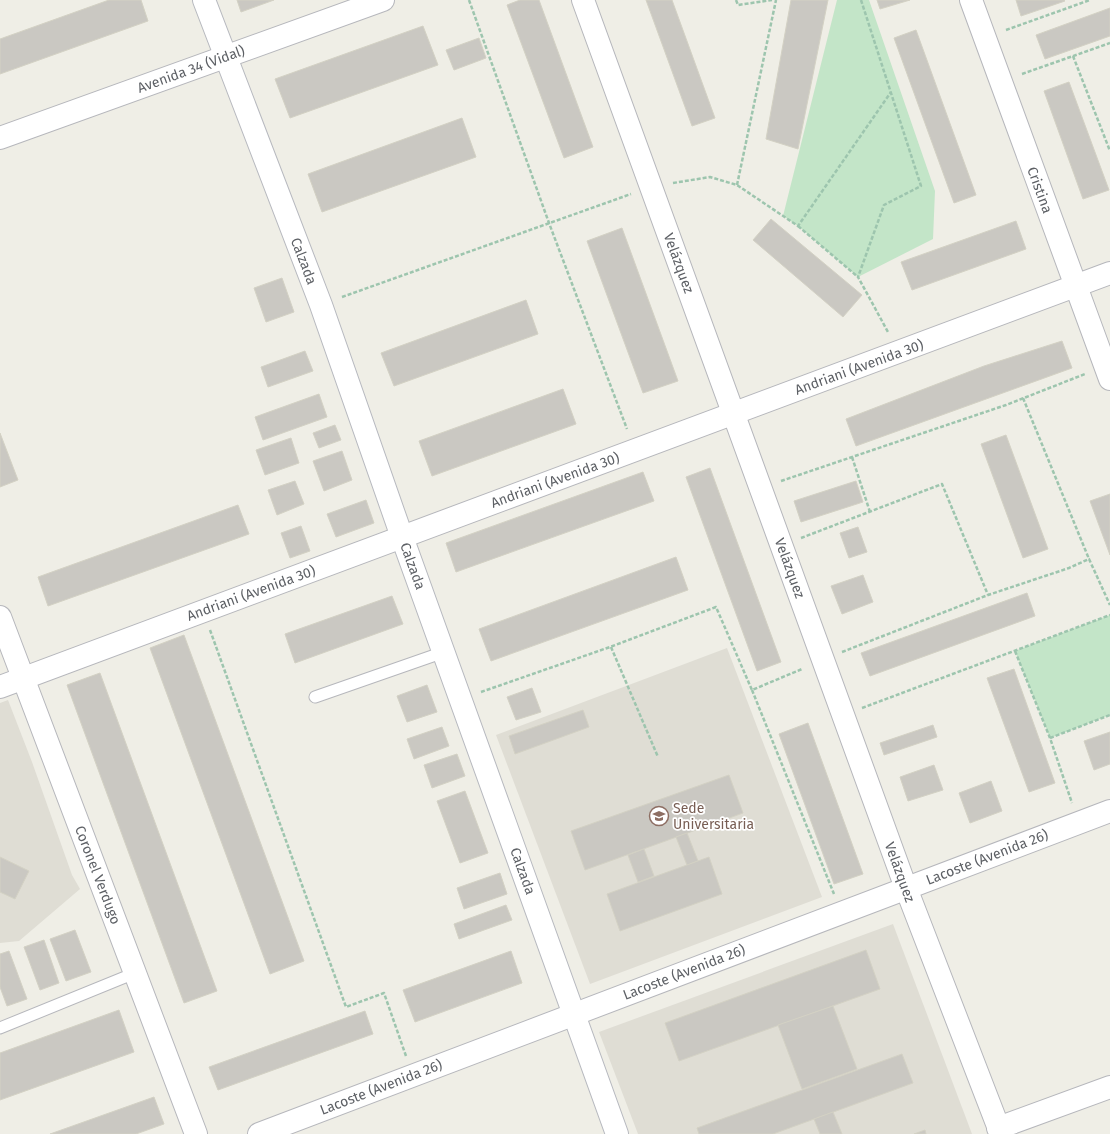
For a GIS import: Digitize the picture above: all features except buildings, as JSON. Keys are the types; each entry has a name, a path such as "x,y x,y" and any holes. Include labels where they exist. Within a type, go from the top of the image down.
{"street":[{"name":"Calzada","path":"204,0 321,305 402,537 462,699 617,1134"},
{"name":"Avenida 34 (Vidal)","path":"0,138 382,0"},
{"name":"Velázquez","path":"583,0 906,888 999,1131"},
{"name":"Cristina","path":"971,0 1108,373"},
{"name":"Andriani (Avenida 30)","path":"0,687 1110,273"},
{"name":"Coronel Verdugo","path":"0,617 196,1134"},
{"name":"Lacoste (Avenida 26)","path":"259,1134 1110,811"},
{"path":"999,1131 1110,1087"}],"lane":[{"path":"316,697 444,652"},
{"path":"0,1028 135,974"}],"path":[{"path":"469,0 549,223 635,450"},
{"path":"736,0 738,5 772,0"},
{"path":"737,185 776,0"},
{"path":"858,277 884,205 922,186 861,0"},
{"path":"984,37 1090,0"},
{"path":"1001,82 1110,43"},
{"path":"1073,56 1110,151"},
{"path":"798,226 890,92"},
{"path":"321,305 651,187 710,177 737,185 798,226 858,277 898,352"},
{"path":"760,487 1023,398 1108,373"},
{"path":"1023,398 1089,559 1110,605"},
{"path":"852,457 870,512"},
{"path":"781,545 942,484 988,595"},
{"path":"752,690 823,660 988,595 1069,568 1089,559"},
{"path":"462,699 610,647 716,607 752,690 842,913"},
{"path":"203,611 346,1007 384,993 413,1075"},
{"path":"843,716 1110,615"},
{"path":"610,647 658,757"},
{"path":"1015,651 1050,738 1079,823"},
{"path":"1050,738 1110,715"}],"shaded area":[{"name":"Sede Universitaria","path":"727,648 822,897 590,984 496,735"},
{"path":"8,700 32,762 72,875 80,889 19,941 0,943 0,703"},
{"path":"893,924 972,1134 638,1134 599,1032"}],"green space":[{"path":"837,0 869,0 935,191 933,239 858,277 798,226 783,216"},
{"path":"1110,615 1110,715 1050,738 1015,651"}],"place":[{"name":"Sede Universitaria","path":"659,816"}]}
